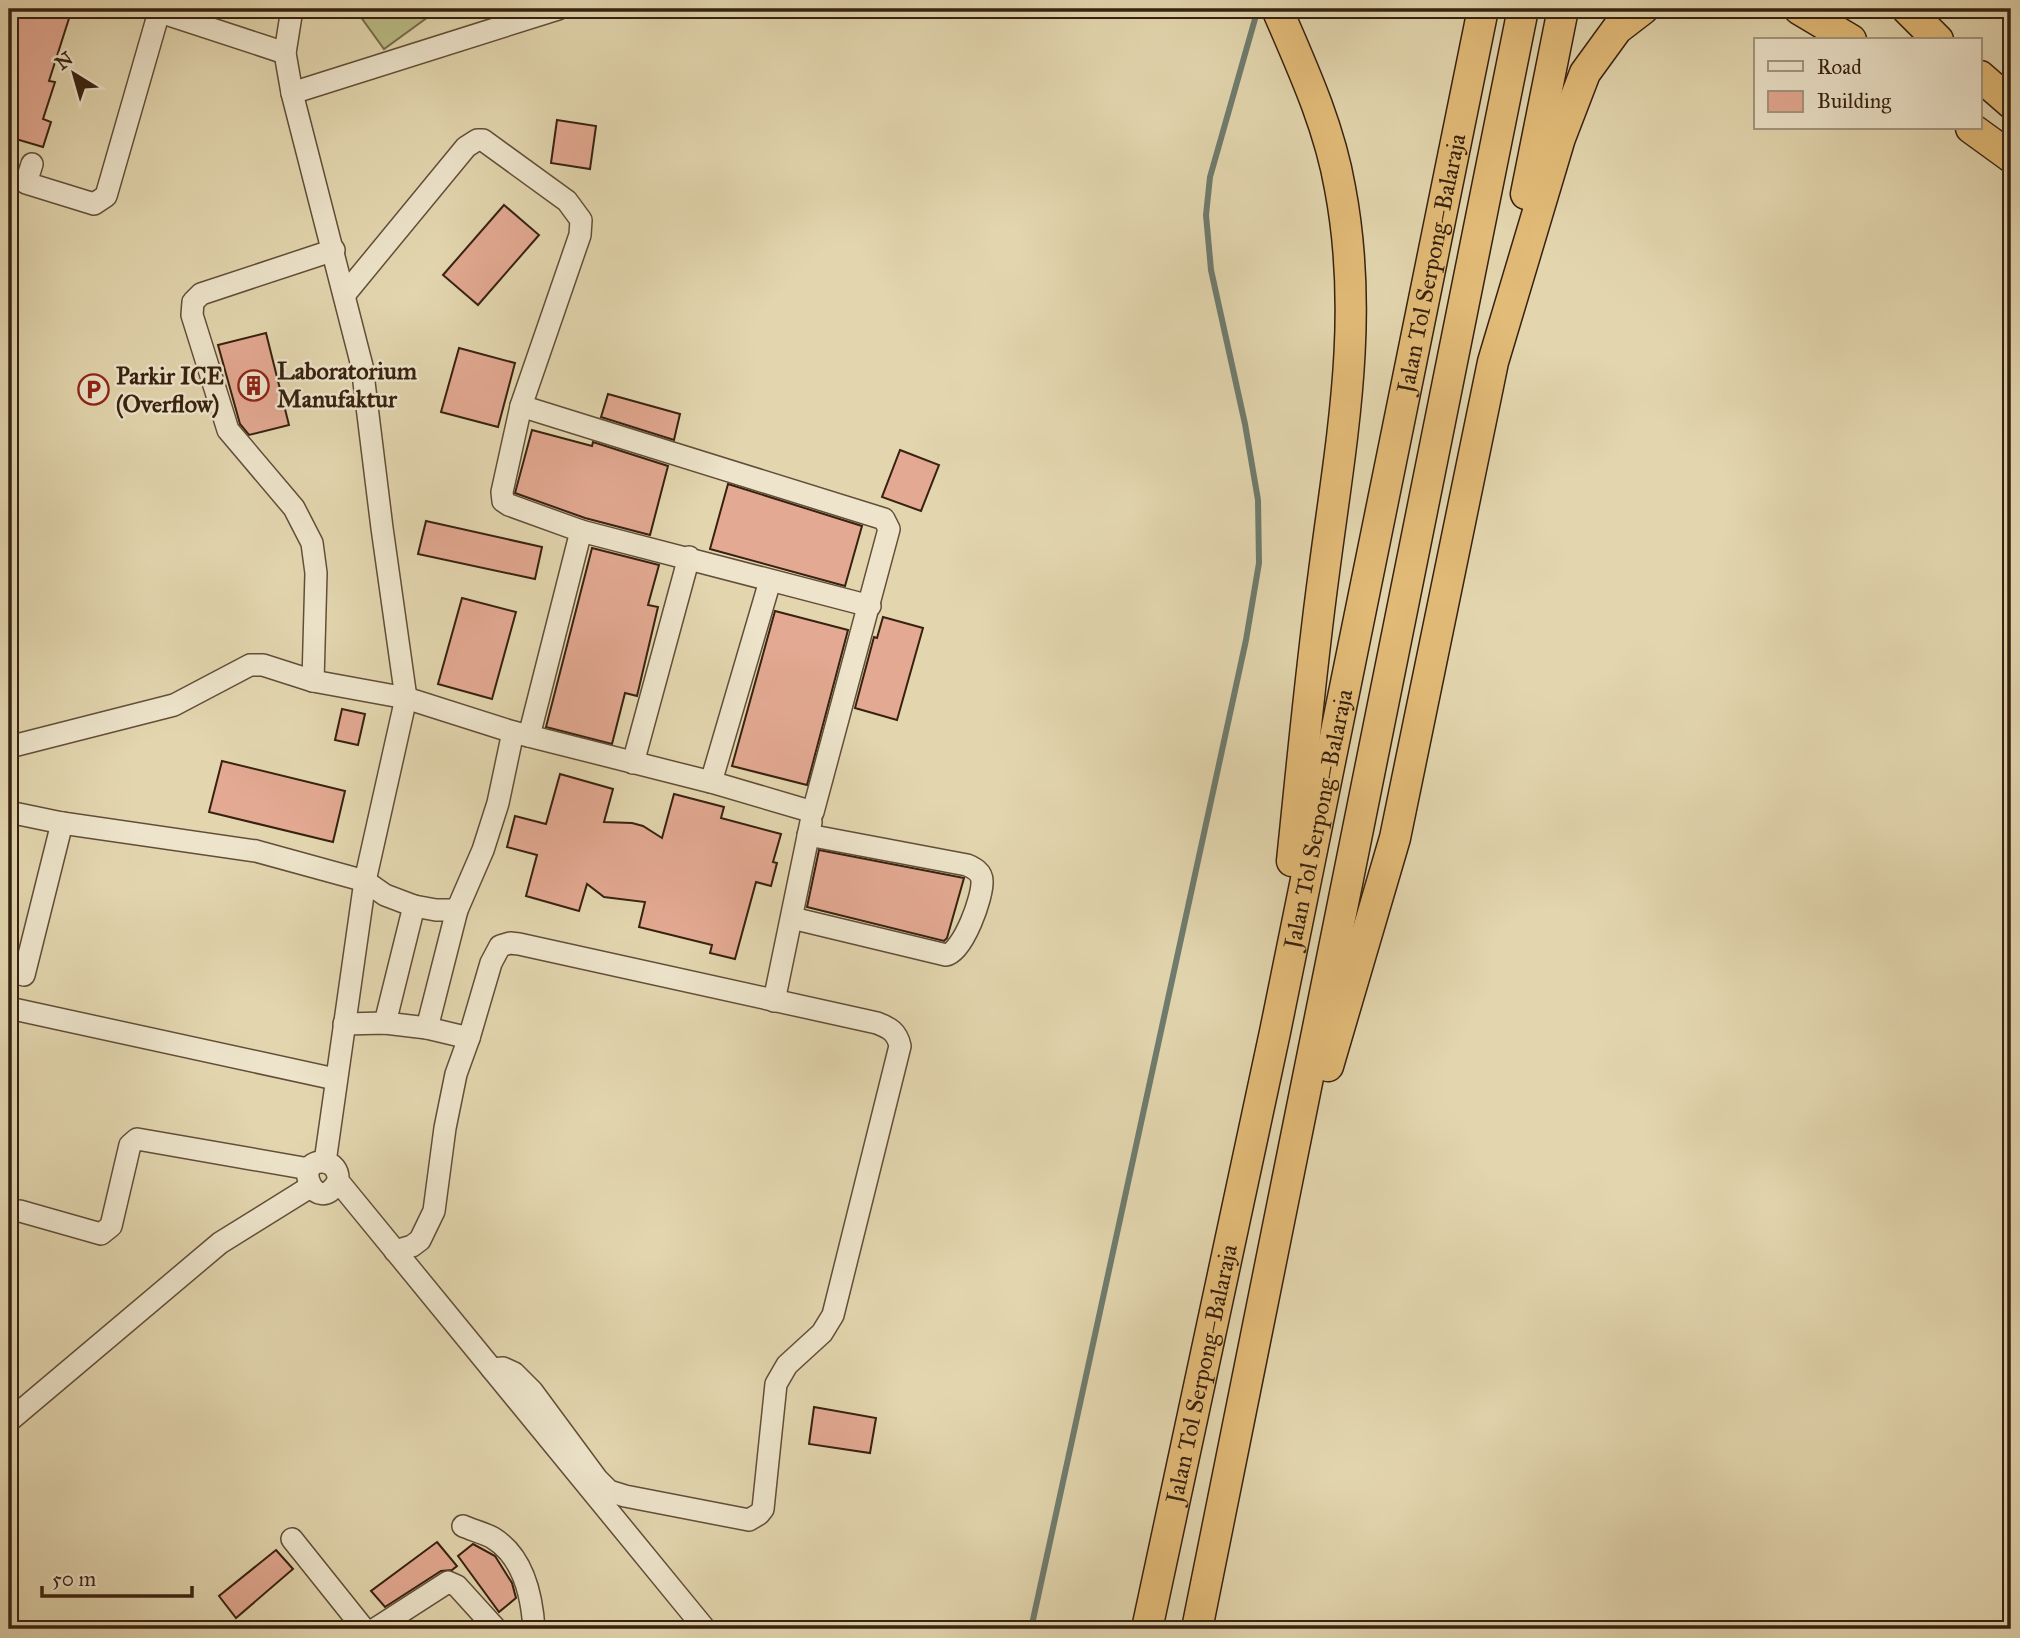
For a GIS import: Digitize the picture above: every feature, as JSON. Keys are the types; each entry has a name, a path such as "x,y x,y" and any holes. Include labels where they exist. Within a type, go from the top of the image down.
{"highway":[{"path":"1275,1032 1314,650 1350,375 1352,285 1340,187 1324,125 1317,100 1277,9"},
{"name":"Jalan Tol Serpong–Balaraja","path":"1147,1629 1275,1032 1483,9"},
{"name":"Jalan Tol Serpong–Balaraja","path":"1197,1629 1523,9"},
{"path":"1271,1258 1395,838 1563,9"},
{"path":"1493,362 1560,138 1585,73 1617,29 1643,9"},
{"path":"1799,9 1848,38"},
{"path":"1907,9 1936,38"},
{"path":"1982,78 2011,103"},
{"path":"1974,130 2011,157"}],"street":[{"path":"9,1421 220,1243 315,1173 333,1165 338,1172 338,1181 334,1189 326,1193 317,1192 315,1173 335,1079 365,881 406,698 362,366 292,93 285,53 292,9"},
{"path":"292,93 558,9"},
{"path":"32,164 26,183 94,204 106,197 155,10 285,53"},
{"path":"345,293 466,147 477,140 489,143 567,201 581,220 580,235 521,406 502,492 503,501 582,531 870,606"},
{"path":"313,681 316,573 312,543 294,508 228,430 191,307 196,297 219,287 334,250"},
{"path":"521,406 884,519 889,529 813,812 774,1001"},
{"path":"427,1028 457,910 483,850 582,531"},
{"path":"633,763 689,557"},
{"path":"711,782 770,581"},
{"path":"9,747 174,705 250,665 263,664 313,681 406,698 521,734 711,782 813,812"},
{"path":"9,812 256,851 365,881 385,895 414,906 457,910"},
{"path":"9,971 24,975 62,822"},
{"path":"792,918 946,955 956,951 962,943 981,888 980,874 967,865 808,835"},
{"path":"385,1023 414,906"},
{"path":"395,1251 412,1246 420,1240 434,1211 445,1128 456,1074 495,953 500,946 510,943 877,1023 890,1028 896,1034 900,1046 833,1315 822,1333 788,1365 776,1384 763,1509 760,1514 749,1520 609,1491 597,1479 532,1391 514,1373 503,1368 492,1368"},
{"path":"9,1008 335,1079"},
{"path":"344,1024 385,1023 427,1028 469,1038"},
{"path":"20,1211 102,1234 111,1226 130,1144 137,1139 315,1173"},
{"path":"338,1181 705,1629"},
{"path":"463,1526 493,1538 513,1556 525,1578 533,1607 534,1629"},
{"path":"292,1539 364,1629"},
{"path":"375,1629 448,1582 457,1586 484,1625"}],"green space":[{"path":"355,9 439,9 384,49"}],"building":[{"path":"9,9 72,9 49,81 55,82 43,119 51,122 43,147 9,137"},
{"path":"557,120 596,126 590,169 551,163"},
{"path":"504,205 539,235 478,305 443,275"},
{"name":"Laboratorium Manufaktur","path":"266,333 289,425 249,435 240,424 218,345"},
{"path":"459,348 515,363 498,427 441,412"},
{"path":"608,394 680,414 674,440 601,417"},
{"path":"532,430 592,446 593,442 668,466 650,535 585,518 515,493"},
{"path":"900,450 939,465 921,511 882,497"},
{"path":"728,484 862,526 845,586 710,549"},
{"path":"426,521 542,547 535,579 418,554"},
{"path":"592,548 659,565 648,605 658,607 637,696 625,693 612,744 546,727"},
{"path":"462,598 516,612 492,699 438,684"},
{"path":"775,611 848,630 807,785 732,766"},
{"path":"883,617 923,628 897,720 855,708 874,637 877,638"},
{"path":"342,709 365,714 358,745 335,740"},
{"path":"222,761 345,791 333,842 209,812"},
{"path":"560,774 613,789 604,822 643,826 662,838 674,794 724,807 721,818 781,834 773,862 777,863 771,886 756,882 735,959 710,953 712,945 639,927 645,902 604,897 587,884 579,911 526,896 537,855 507,847 515,816 546,824"},
{"path":"819,850 964,878 947,938 944,941 807,907"},
{"path":"814,1407 876,1418 870,1453 809,1444"},
{"path":"437,1542 457,1566 452,1570 441,1571 385,1607 371,1591"},
{"path":"473,1544 495,1556 512,1583 516,1598 499,1612 458,1556"},
{"path":"276,1550 293,1569 236,1618 219,1596"}],"waterway":[{"path":"1031,1629 1246,640 1259,563 1258,500 1245,424 1211,270 1206,215 1210,177 1255,19"}],"place":[{"name":"Laboratorium Manufaktur","path":"254,385"},
{"name":"Parkir ICE (Overflow)","path":"93,390"}]}
